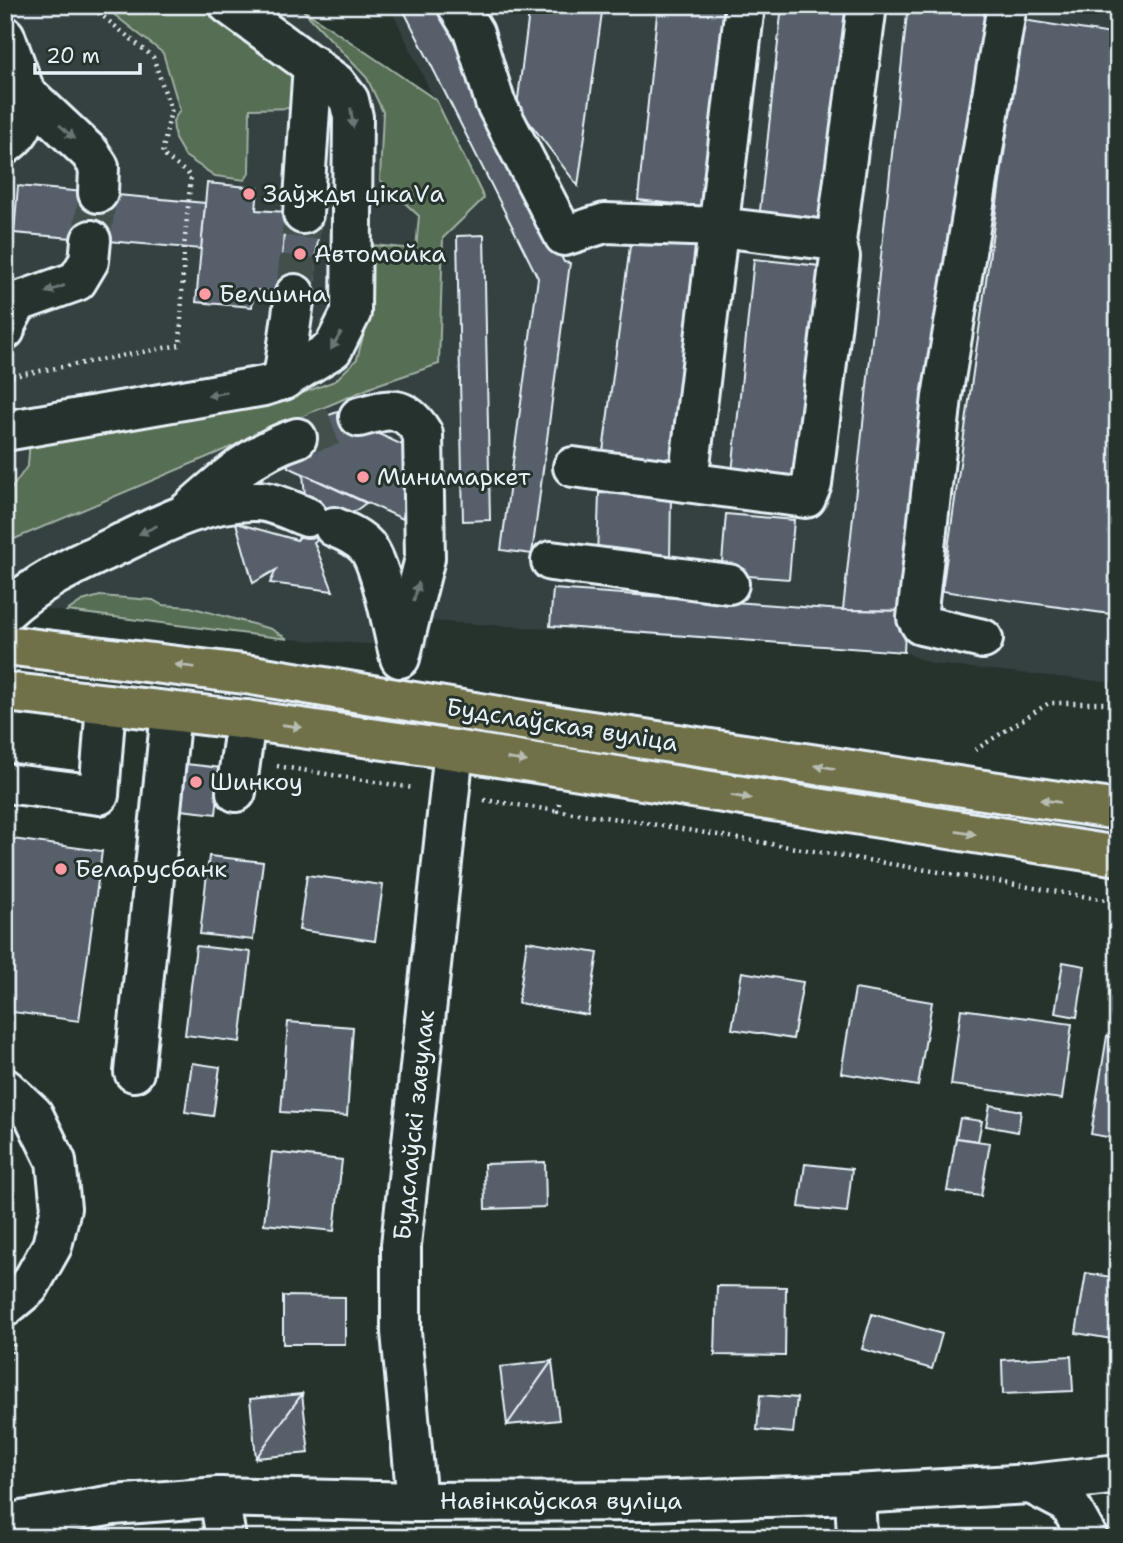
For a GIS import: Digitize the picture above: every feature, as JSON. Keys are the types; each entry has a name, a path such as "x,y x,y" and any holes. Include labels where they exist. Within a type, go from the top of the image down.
{"main road":[{"name":"Будслаўская вуліца","path":"5,645 252,675 571,728 1118,810"},
{"name":"Будслаўская вуліца","path":"5,692 246,720 454,750 1118,856"}],"street":[{"path":"5,431 264,386 284,380 333,349 351,313 353,117 349,100 336,83 229,5"},
{"path":"688,482 745,5"},
{"path":"573,467 806,498 812,484 837,284 840,257 836,241 867,5"},
{"path":"984,639 921,625 917,618 942,397 1007,5"},
{"path":"474,15 495,102 564,236 605,223 719,227 836,241"},
{"path":"5,36 25,92 26,117 19,135 5,145"},
{"path":"303,214 313,65"},
{"path":"25,92 90,153 99,167 98,193"},
{"path":"5,330 18,302 77,281 89,261 92,240"},
{"path":"284,380 295,294"},
{"path":"359,417 385,410 401,412 414,419 423,434 425,558 393,697"},
{"path":"187,512 240,466 277,444 297,438"},
{"path":"5,612 21,597 56,573 187,512 259,500 351,534 368,548 377,567 400,658"},
{"path":"551,561 729,584"},
{"path":"5,783 99,795 106,704"},
{"path":"134,1072 171,712"},
{"path":"239,776 246,720"},
{"name":"Будслаўскі завулак","path":"417,1502 401,1332 401,1245 454,750"},
{"path":"5,1088 33,1114 56,1161 61,1208 52,1246 29,1287 5,1307"},
{"name":"Навінкаўская вуліца","path":"5,1524 53,1527 113,1505 219,1497 417,1502 647,1501 855,1494 1031,1484 1118,1474"},
{"path":"1088,1536 1106,1496 1118,1480"},
{"path":"1031,1484 1069,1504 1088,1536"},
{"path":"855,1494 857,1538"},
{"path":"219,1497 226,1538"}],"path":[{"path":"5,375 13,376 180,345 184,248 191,176 162,155 171,110 153,57 89,5"},
{"path":"975,750 1049,703 1118,703"},
{"path":"239,776 448,794 558,811"},
{"path":"634,821 1118,902"}],"shaded area":[{"path":"5,5 296,5 434,99 389,5 1103,5 1118,8 1118,683 932,664 904,652 431,621 429,648 288,639 5,604"}],"green space":[{"path":"102,5 199,5 302,81 300,108 250,109 249,173 245,180 215,176 185,156 175,139 173,121 180,110 163,53"},
{"path":"302,9 436,100 484,198 443,238 439,364 379,384 5,543 5,498 28,465 30,440 284,400 335,381 357,359 369,314 373,245 416,249 419,216 380,180 383,112 367,78"},
{"path":"100,596 153,600 162,605 190,607 271,629 288,639 67,611 82,601"}],"building":[{"path":"401,5 436,5 564,262 570,263 532,554 501,550 538,278"},
{"path":"530,5 603,5 578,186 517,106"},
{"path":"658,5 735,5 714,208 638,200"},
{"path":"782,5 847,5 824,227 759,220"},
{"path":"908,5 987,5 906,611 843,610"},
{"path":"1023,20 1118,35 1118,615 942,591"},
{"path":"207,183 258,188 256,210 286,212 279,292 254,290 252,307 196,302"},
{"path":"18,186 205,203 201,249 14,233"},
{"name":"Автомойка","path":"286,212 320,215 313,295 279,292"},
{"path":"484,235 490,520 463,521 457,236"},
{"path":"631,238 701,247 671,476 601,467"},
{"path":"754,259 820,266 798,480 732,473"},
{"path":"355,406 362,426 409,448 403,519 288,467 285,457 294,427"},
{"path":"303,474 366,503 314,542 333,591 270,583 276,570 253,583 236,523 297,540 308,528"},
{"path":"599,493 671,495 670,560 597,558"},
{"path":"726,514 794,520 789,579 721,574"},
{"path":"553,589 843,610 906,611 904,652 550,626"},
{"path":"177,763 221,768 216,814 172,809"},
{"path":"5,838 102,851 79,1021 5,1011"},
{"path":"209,856 263,862 253,940 200,934"},
{"path":"307,875 383,885 375,941 299,930"},
{"path":"527,941 598,953 588,1015 518,1003"},
{"path":"196,946 251,952 240,1042 185,1035"},
{"path":"1063,962 1085,966 1077,1017 1055,1013"},
{"path":"742,972 803,982 793,1039 732,1029"},
{"path":"855,989 932,1002 918,1086 841,1073"},
{"path":"961,1009 1072,1024 1062,1099 951,1085"},
{"path":"288,1022 353,1027 347,1116 281,1112"},
{"path":"1107,1036 1118,1037 1118,1139 1091,1134"},
{"path":"192,1063 220,1067 213,1116 185,1112"},
{"path":"990,1105 1021,1111 1018,1132 986,1126"},
{"path":"960,1118 982,1121 978,1141 956,1138"},
{"path":"956,1138 990,1143 981,1196 947,1191"},
{"path":"272,1152 342,1160 334,1231 264,1224"},
{"path":"545,1162 546,1207 485,1209 484,1164"},
{"path":"805,1164 852,1169 847,1212 799,1207"},
{"path":"1086,1273 1118,1278 1118,1340 1076,1333"},
{"path":"717,1286 786,1287 785,1356 715,1355"},
{"path":"283,1296 345,1297 345,1344 283,1344"},
{"path":"872,1314 942,1334 932,1369 862,1349"},
{"path":"1071,1356 1073,1391 1003,1394 1002,1360"},
{"path":"552,1361 531,1391 507,1425 500,1367"},
{"path":"552,1361 559,1420 507,1425"},
{"path":"302,1394 256,1458 250,1399"},
{"path":"302,1394 309,1453 256,1458"},
{"path":"760,1395 797,1398 793,1433 757,1430"}],"tunnel":[{"path":"91,240 98,193"},
{"path":"295,294 303,214"},
{"path":"297,438 359,417"}],"place":[{"name":"Заўжды цікаVа","path":"249,194"},
{"name":"Автомойка","path":"300,254"},
{"name":"Белшина","path":"205,294"},
{"name":"Минимаркет","path":"363,477"},
{"name":"Шинкоу","path":"196,782"},
{"name":"Беларусбанк","path":"61,869"}]}
